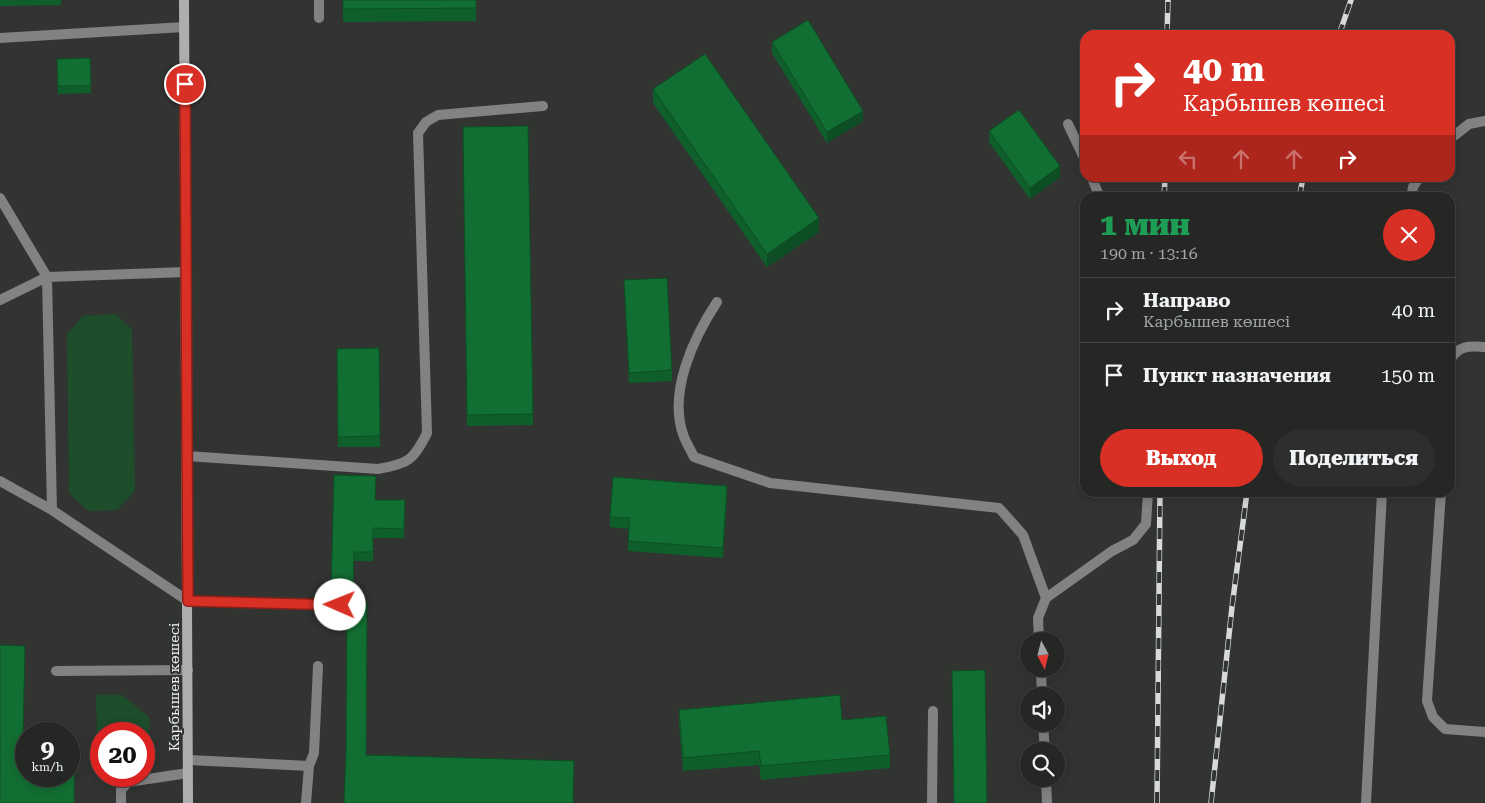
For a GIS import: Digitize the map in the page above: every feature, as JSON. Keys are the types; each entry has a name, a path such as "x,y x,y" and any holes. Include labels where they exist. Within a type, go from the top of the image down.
{"main road":[{"name":"Карбышев көшесі","path":"184,0 188,803"}],"lane":[{"path":"319,0 320,18"},
{"path":"0,38 184,27"},
{"path":"187,456 378,469 402,465 417,453 427,433 418,133 426,122 438,115 543,106"},
{"path":"1455,135 1469,124 1485,121"},
{"path":"1068,124 1080,149"},
{"path":"0,198 47,276 52,510"},
{"path":"0,300 47,276 186,272"},
{"path":"717,302 690,349 680,389 683,435 694,458 770,483 999,508 1023,535 1046,598"},
{"path":"1455,353 1465,346 1485,347"},
{"path":"0,481 52,510 188,601 340,605"},
{"path":"1039,632 1038,618 1046,598 1112,551 1133,540 1146,524 1148,497"},
{"path":"1366,803 1382,497"},
{"path":"1441,497 1427,701 1433,718 1445,729 1485,732"},
{"path":"306,803 309,766 314,753 318,666"},
{"path":"56,671 188,670"},
{"path":"932,803 933,711"},
{"path":"188,760 309,766"},
{"path":"121,803 121,790 128,782 188,774"},
{"path":"1046,787 1047,803"}],"green space":[{"path":"115,314 132,329 135,491 117,510 88,511 69,493 67,334 83,316"},
{"path":"96,695 122,695 150,718 150,722 97,722"}],"building":[{"path":"343,0 476,0 476,8 343,9"},
{"path":"808,20 863,111 827,132 772,42"},
{"path":"705,54 819,218 767,254 653,89"},
{"path":"90,58 91,86 58,86 57,59"},
{"path":"1019,110 1060,166 1030,188 989,131"},
{"path":"528,126 533,414 467,415 463,127"},
{"path":"667,278 672,370 629,373 624,280"},
{"path":"379,348 380,436 338,437 337,349"},
{"path":"334,475 376,476 375,500 405,500 404,529 373,528 373,552 354,552 353,593 331,589"},
{"path":"613,477 727,486 723,548 628,541 630,518 610,517"},
{"path":"347,601 367,603 366,755 574,761 573,803 344,803"},
{"path":"0,645 25,646 23,722 15,722 15,787 74,787 74,803 0,803"},
{"path":"985,670 987,803 954,803 952,671"},
{"path":"840,695 842,720 886,716 890,755 761,766 759,751 683,758 679,710"}],"railway":[{"path":"1167,30 1168,0"},
{"path":"1341,30 1351,0"},
{"path":"1164,192 1165,182"},
{"path":"1300,192 1302,182"},
{"path":"1157,803 1160,497"},
{"path":"1211,803 1232,607 1246,497"}],"route":[{"path":"185,84 188,601 340,605"}]}
